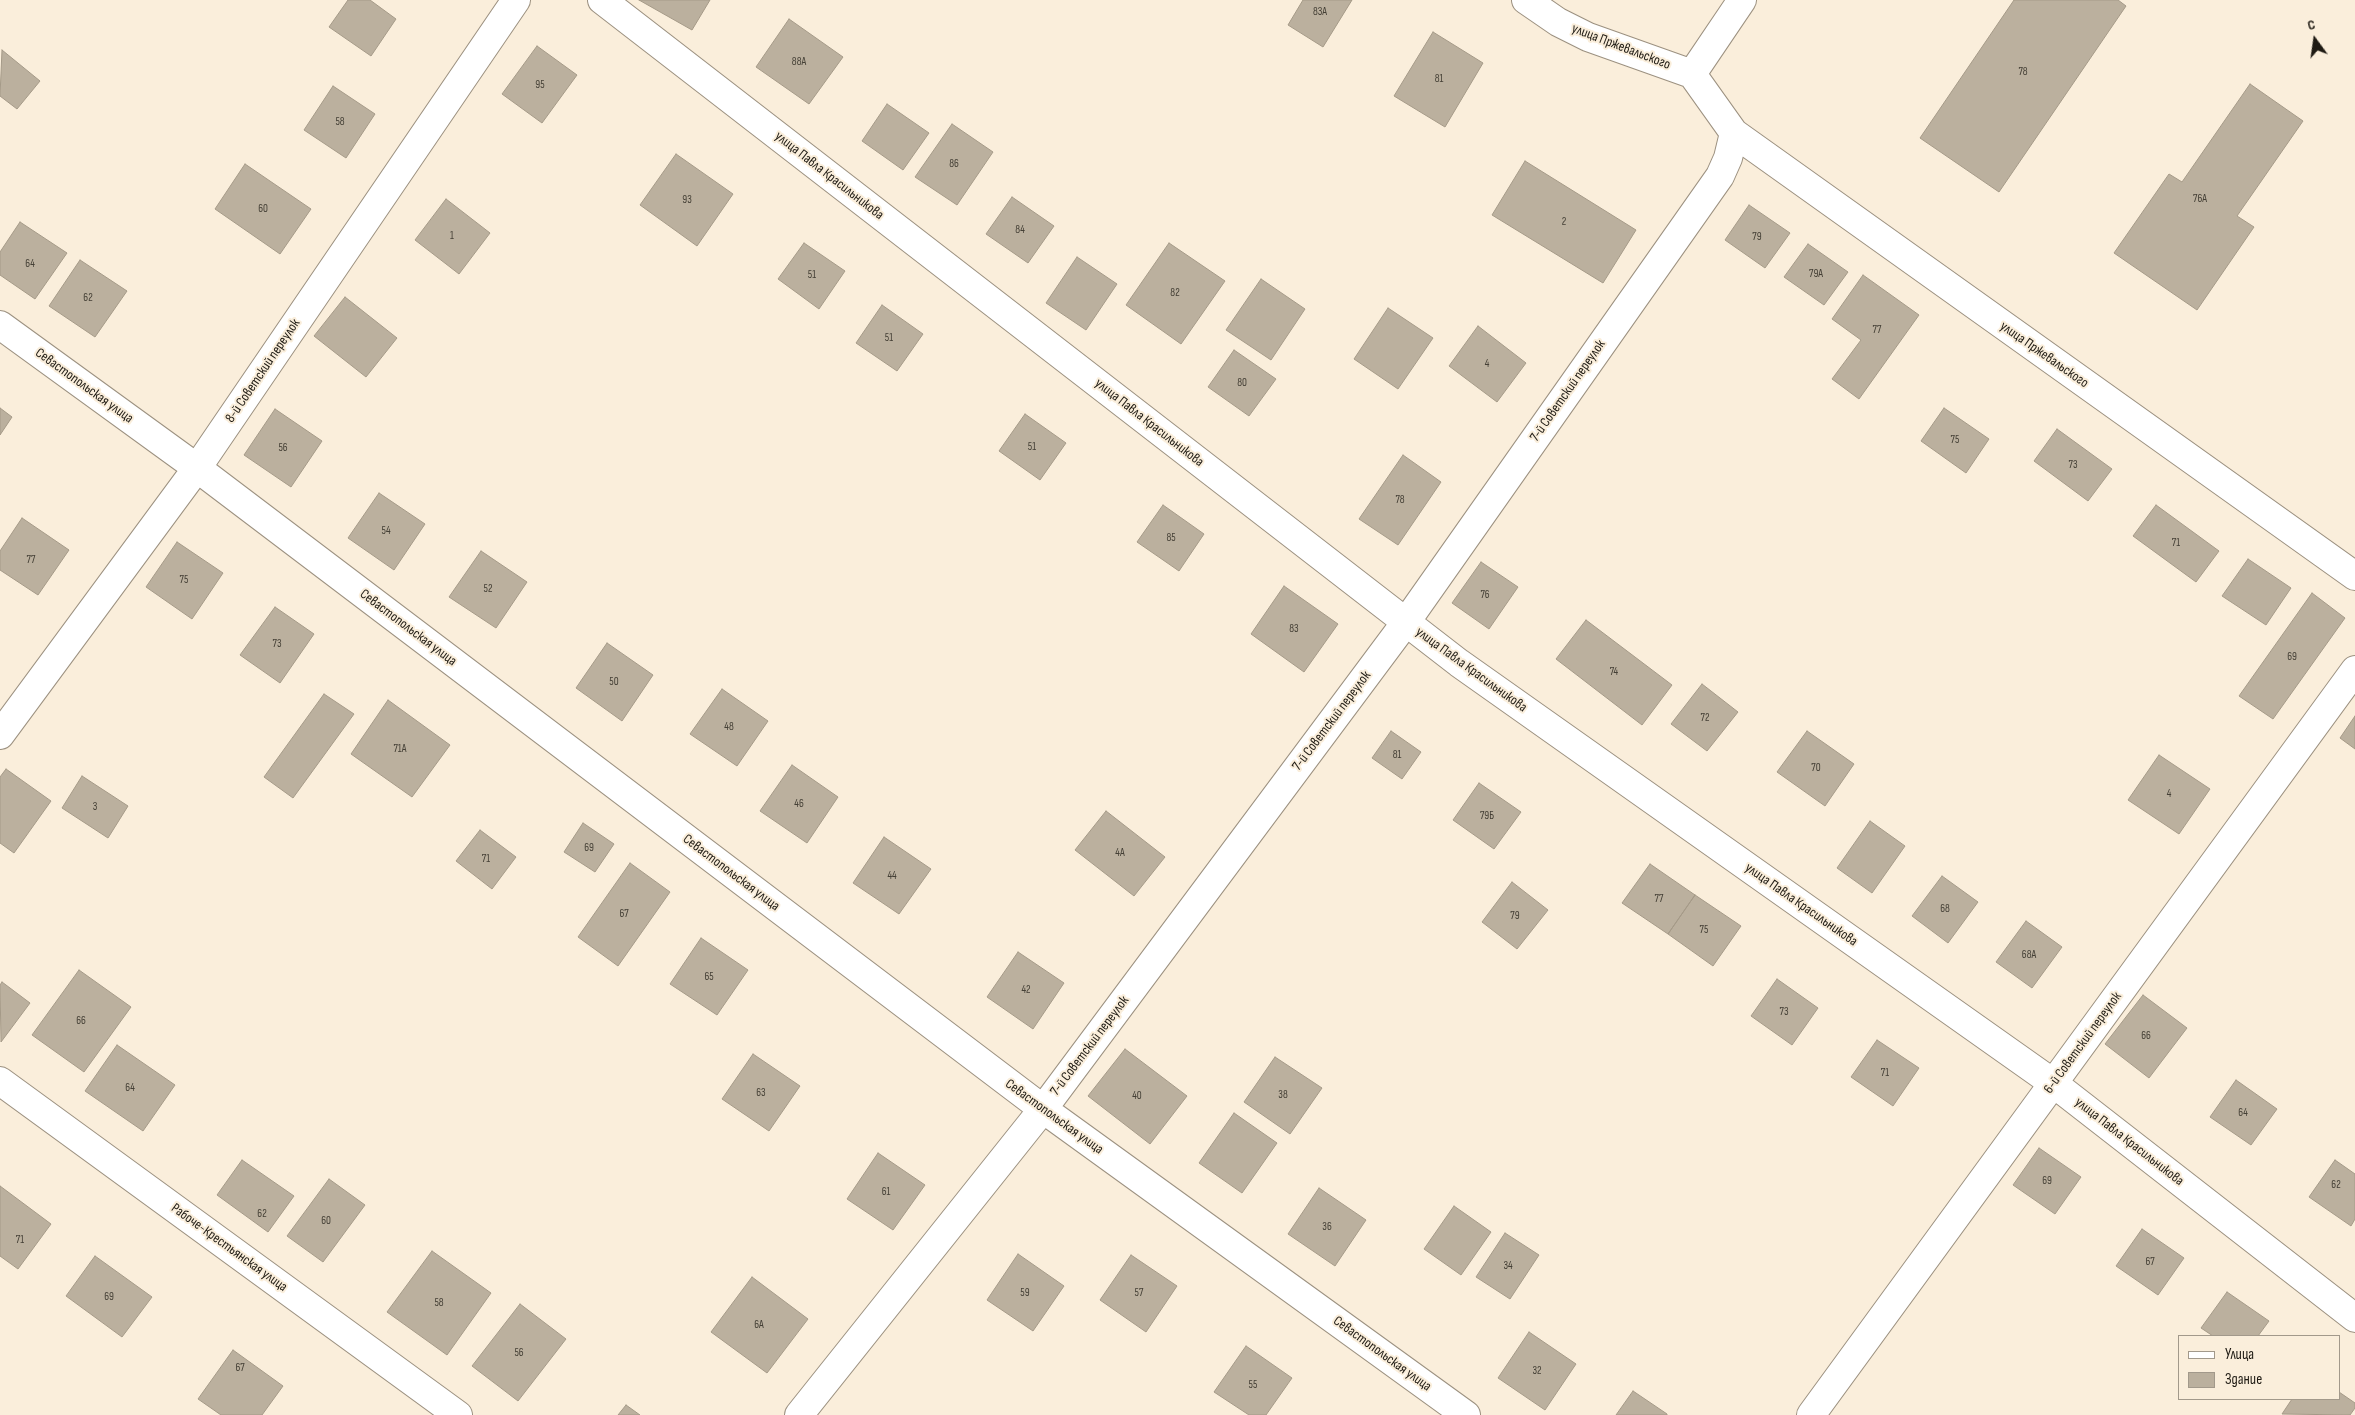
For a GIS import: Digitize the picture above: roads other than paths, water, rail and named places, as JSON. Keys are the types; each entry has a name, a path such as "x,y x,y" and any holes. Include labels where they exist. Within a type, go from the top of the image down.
{"street":[{"name":"8-й Советский переулок","path":"0,735 196,468 516,0"},
{"name":"улица Павла Красильникова","path":"602,0 1459,663 2053,1083 2355,1318"},
{"name":"улица Пржевальского","path":"1526,0 1558,22 1588,37 1692,74"},
{"path":"1734,133 1692,74 1742,0"},
{"name":"7-й Советский переулок","path":"799,1415 1043,1109 1406,622 1720,176 1728,158 1734,133"},
{"name":"улица Пржевальского","path":"1734,133 2355,576"},
{"name":"Севастопольская улица","path":"0,325 196,468 1043,1109 1466,1415"},
{"name":"6-й Советский переулок","path":"1811,1415 2355,670"},
{"name":"Рабоче-Крестьянская улица","path":"0,1081 458,1415"}]}
